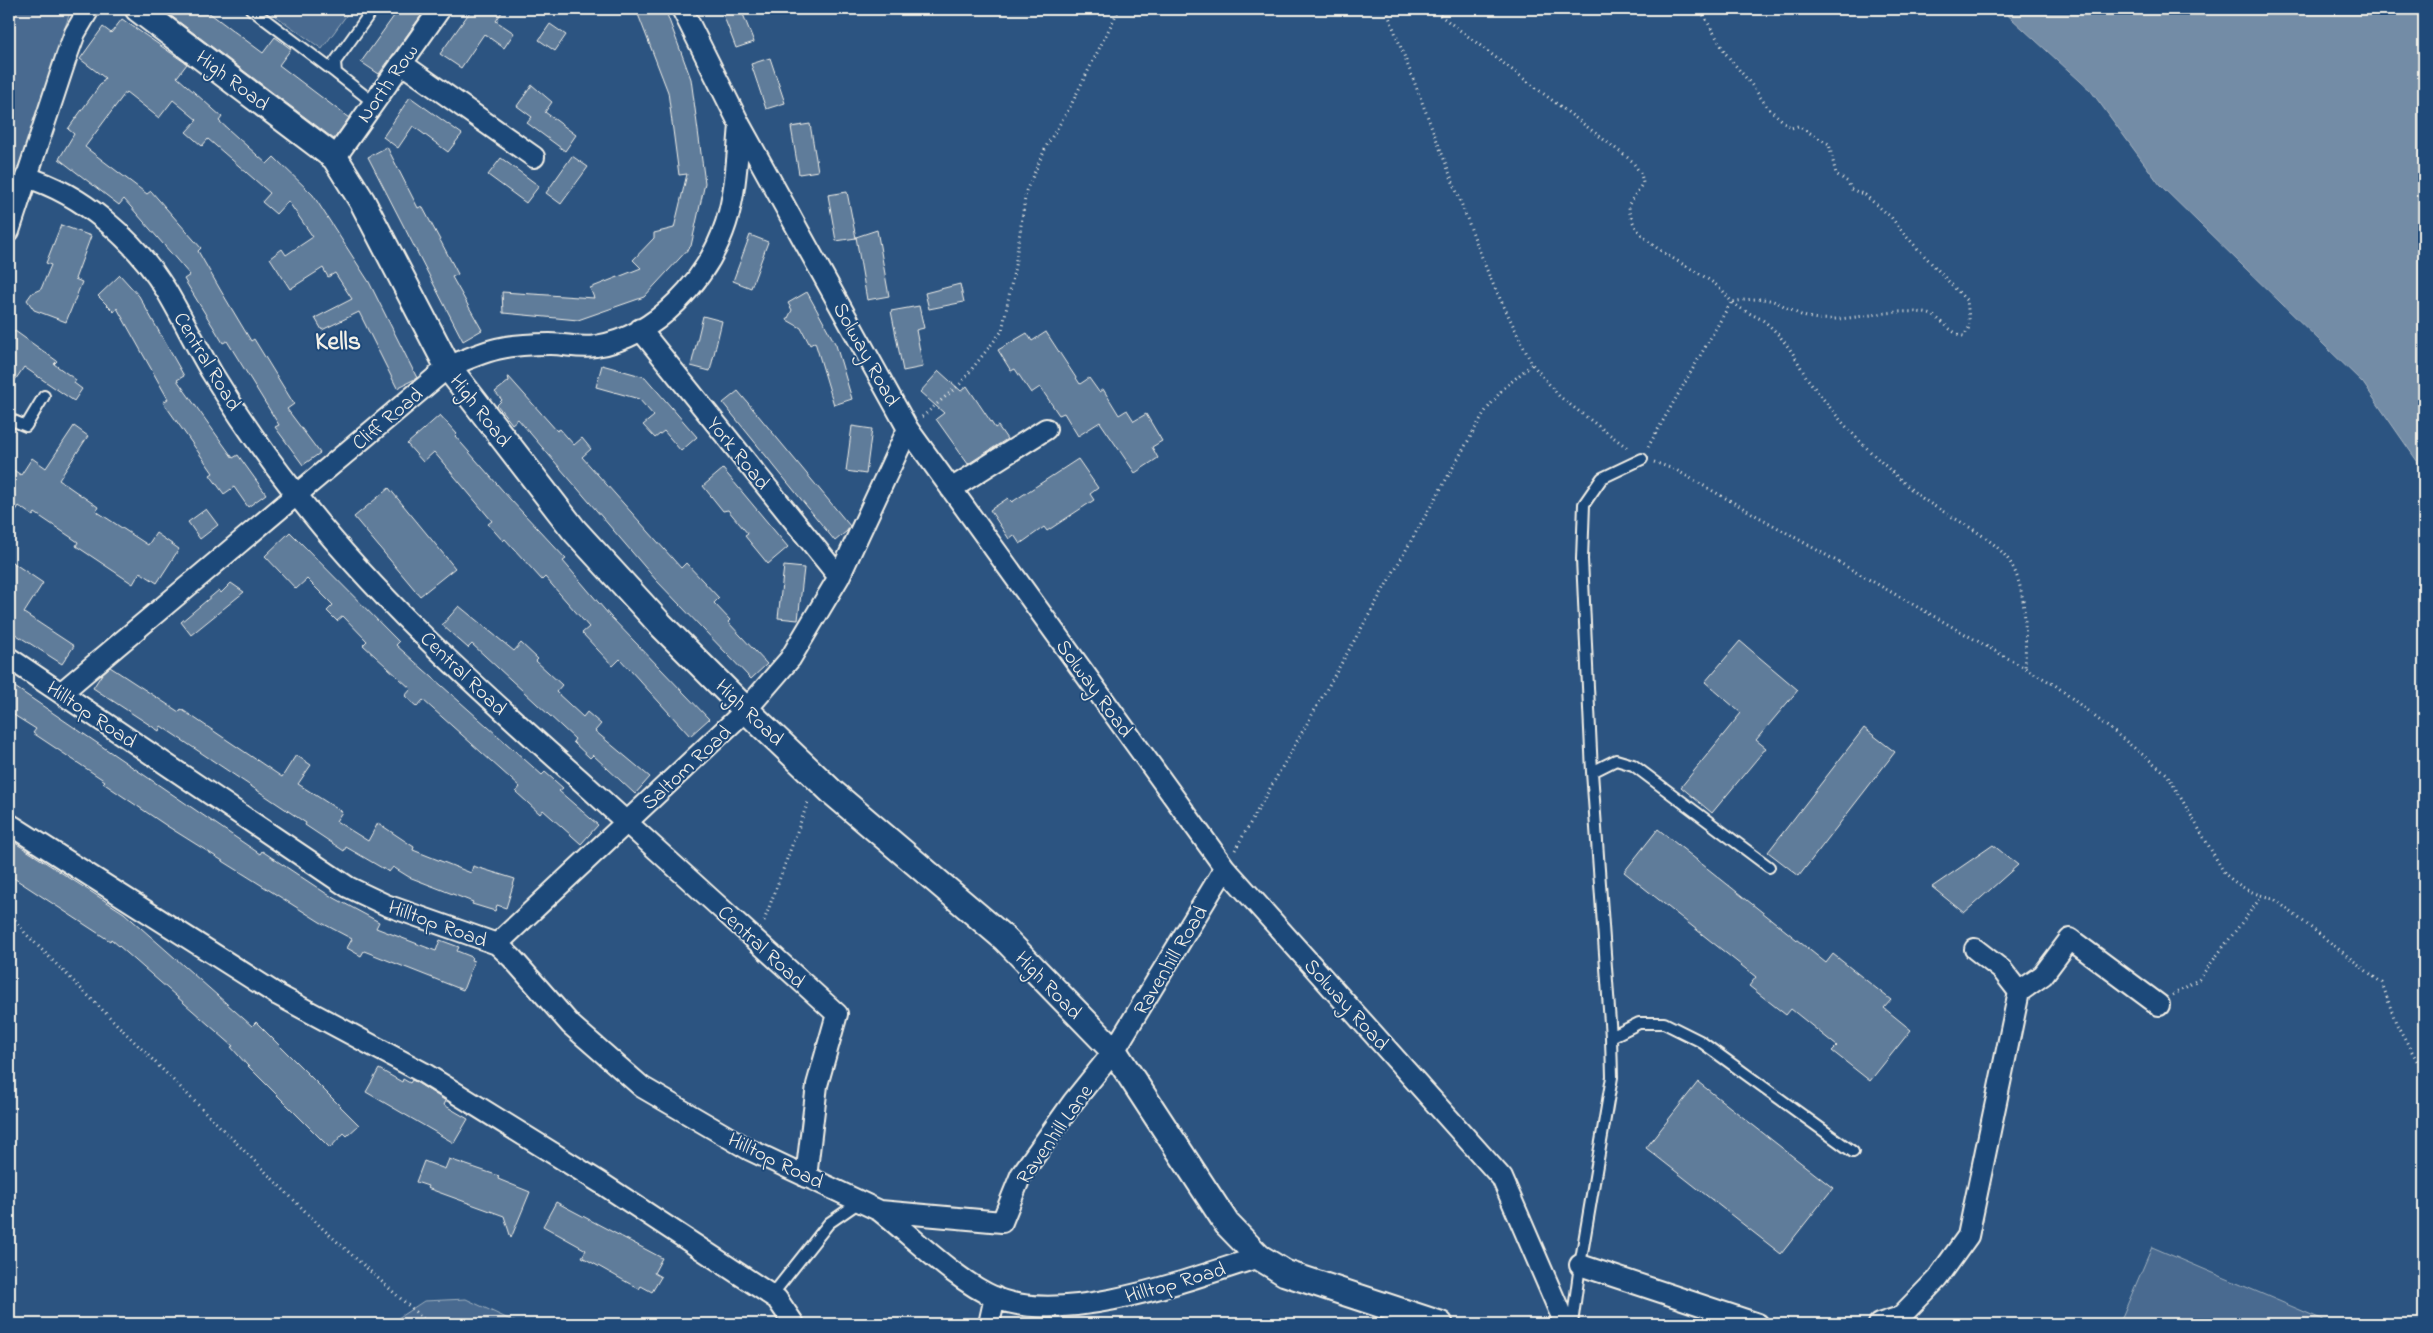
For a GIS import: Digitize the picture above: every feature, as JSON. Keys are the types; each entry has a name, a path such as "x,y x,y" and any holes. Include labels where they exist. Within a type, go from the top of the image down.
{"street":[{"path":"9,231 67,55 75,33 89,9"},
{"name":"High Road","path":"138,9 335,158 362,201 448,367 574,530 660,624 746,710 832,792 1005,939 1114,1051 1227,1224 1259,1257 1285,1273 1440,1324"},
{"name":"North Row","path":"335,158 440,9"},
{"name":"Solway Road","path":"682,9 740,125 908,429 1225,868 1502,1178 1565,1324"},
{"path":"401,63 534,157"},
{"name":"Cliff Road","path":"61,693 448,367 484,351 508,345 596,346 640,329 669,308 692,286 717,247 726,223 732,197 740,125"},
{"name":"Central Road","path":"26,177 54,188 106,222 150,266 213,373 296,494 367,580 516,722 836,1014 818,1085 806,1177"},
{"name":"York Road","path":"640,329 840,578"},
{"name":"Saltom Road","path":"497,944 746,710 790,659 840,578 908,429"},
{"path":"951,489 1046,429"},
{"name":"Hilltop Road","path":"9,658 348,887 386,905 497,944 512,958 570,1025 642,1087 750,1150 880,1210 966,1282 995,1297 1017,1304 1045,1306 1103,1302 1195,1278 1259,1257"},
{"path":"9,824 278,995 422,1072 601,1183 777,1298 794,1324"},
{"name":"Ravenhill Road","path":"1114,1051 1225,868"},
{"path":"1879,1324 1900,1317 1937,1279 1968,1236 2019,992 2043,975 2070,939 2159,1005"},
{"path":"1975,950 2002,970 2019,992"},
{"name":"Ravenhill Lane","path":"1002,1222 1021,1175 1073,1102 1114,1051"},
{"name":"Hilltop Road","path":"880,1210 1002,1222"},
{"path":"1580,1265 1758,1324"},
{"path":"989,1324 995,1297"}],"lane":[{"path":"251,9 374,102"},
{"path":"336,73 335,62 373,9"},
{"path":"9,419 26,426 44,396"},
{"path":"1572,1324 1580,1265 1612,1077 1611,1037 1592,772 1582,559 1584,504 1602,478 1642,459"},
{"path":"1592,772 1616,760 1633,764 1769,867"},
{"path":"1611,1037 1639,1023 1664,1023 1700,1041 1853,1152"},
{"path":"772,1295 829,1223 861,1201"}],"path":[{"path":"908,429 960,384 1002,332 1015,266 1026,191 1047,145 1070,107 1119,9"},
{"path":"1386,9 1490,278 1532,364 1560,397 1642,459 1676,470 2055,685 2167,774 2225,874 2240,886 2262,896 2274,898 2382,983 2396,1024 2424,1073"},
{"path":"1432,9 1632,161 1641,174 1643,183 1629,204 1632,222 1668,256 1696,272 1722,290 1731,302 1763,321 1787,344 1808,380 1828,406 1875,455 1922,498 1989,541 2013,569 2020,595 2026,638 2026,667"},
{"path":"1700,9 1726,54 1768,108 1791,128 1798,126 1829,144 1836,174 1848,182 1851,189 1865,195 1891,217 1910,241 1967,301 1970,326 1964,336 1958,335 1931,315 1903,312 1838,318 1808,317 1772,300 1756,299 1731,302"},
{"path":"1642,459 1731,302"},
{"path":"1225,868 1484,413 1502,390 1532,364"},
{"path":"763,924 808,802"},
{"path":"2159,1005 2199,979 2262,896"},
{"path":"9,912 25,933 323,1230 429,1324"}],"shaded area":[{"path":"9,9 71,9 9,201"},
{"path":"266,9 351,9 322,49"},
{"path":"2001,9 2424,9 2424,471 2363,383 2160,185 2091,91"},
{"path":"2152,1247 2333,1324 2119,1324"},
{"path":"466,1299 519,1324 389,1324 424,1301"}],"building":[{"path":"162,9 204,9 263,53 275,37 291,49 279,65 349,118 334,139"},
{"path":"399,9 426,9 379,74 361,62"},
{"path":"472,9 504,9 496,21 514,33 504,48 484,34 461,68 440,54"},
{"path":"636,9 665,9 691,79 705,183 691,246 644,297 578,320 503,313 502,292 594,298 590,288 641,268 633,260 654,238 654,233 674,228 687,174 679,175 668,92"},
{"path":"721,9 741,9 754,42 736,48"},
{"path":"122,19 187,64 177,77 222,117 219,121 267,164 274,157 313,195 369,282 417,378 397,388 359,312 322,330 315,318 352,299 335,273 328,277 323,268 290,289 270,258 282,249 286,255 313,237 288,201 276,214 262,202 270,193 208,139 202,146 186,132 197,120 173,100 159,118 126,92 85,147 147,194 151,191 201,248 198,251 221,291 251,341 254,339 294,404 287,409 320,453 303,465 275,427 279,425 227,341 223,343 184,279 190,275 124,199 119,205 59,159 74,134 68,129 105,78 80,59 103,27 111,33"},
{"path":"550,24 566,35 555,51 539,40"},
{"path":"770,58 785,103 766,109 751,64"},
{"path":"532,85 552,102 545,112 576,135 565,151 527,123 532,117 517,106"},
{"path":"410,97 462,134 448,152 413,126 398,148 383,137"},
{"path":"810,124 818,171 799,174 791,127"},
{"path":"387,147 418,208 422,206 458,274 452,277 482,330 463,341 368,157"},
{"path":"572,156 588,167 561,204 546,193"},
{"path":"501,158 539,186 526,203 488,175"},
{"path":"847,192 856,238 836,241 828,195"},
{"path":"61,225 91,236 75,279 82,282 66,322 34,310 27,300 32,293 41,289 51,265 46,263"},
{"path":"877,230 889,296 867,300 856,237"},
{"path":"750,235 768,242 751,288 733,281"},
{"path":"120,275 139,296 184,376 177,380 233,458 238,455 266,494 248,507 234,487 224,494 210,475 213,473 163,402 168,399 117,308 114,312 98,296"},
{"path":"960,284 964,302 929,309 925,293"},
{"path":"807,292 836,345 852,399 834,405 815,342 810,345 801,328 787,320 792,310 788,303"},
{"path":"919,306 924,328 916,330 923,367 903,371 891,311"},
{"path":"703,316 722,321 710,371 691,366"},
{"path":"15,331 57,361 54,364 76,380 74,383 82,389 74,401 24,367 9,389 9,339"},
{"path":"1046,332 1080,384 1089,378 1099,392 1103,389 1119,415 1127,410 1134,421 1146,414 1162,441 1152,447 1158,458 1135,473 1100,422 1078,436 1064,413 1059,415 1040,387 1031,393 1015,369 1011,371 998,350 1027,333 1032,341"},
{"path":"602,365 645,377 697,437 681,451 664,431 655,438 643,425 654,416 639,399 596,387"},
{"path":"939,371 961,391 967,386 995,428 998,426 1007,439 968,464 936,419 944,413 920,392"},
{"path":"508,376 557,431 560,429 574,445 582,438 591,449 582,457 681,568 686,563 719,598 714,603 730,620 728,622 767,664 751,679 656,580 518,419 512,424 497,405 502,400 495,392 509,381"},
{"path":"738,391 850,526 835,541 723,403"},
{"path":"440,415 457,434 455,436 510,499 566,559 563,561 610,616 709,719 690,736 620,659 613,666 582,633 589,627 545,577 542,580 505,539 503,541 488,524 492,521 434,452 423,462 407,444"},
{"path":"74,426 88,436 59,480 98,507 96,511 148,545 156,533 179,549 157,583 140,572 133,584 76,546 78,542 35,513 33,516 19,506 9,521 9,467 21,475 32,458 46,468"},
{"path":"852,426 872,429 866,474 846,471"},
{"path":"1078,459 1098,488 1090,494 1094,500 1047,531 1044,527 1020,544 1014,535 1009,539 990,510 1008,498 1012,502"},
{"path":"723,469 788,547 768,564 745,536 748,534 728,510 723,511 703,486"},
{"path":"389,488 455,568 420,596 354,517"},
{"path":"206,509 218,525 200,539 188,522"},
{"path":"290,532 399,642 396,645 542,775 545,772 563,788 559,791 598,825 581,844 543,810 540,814 516,792 520,787 423,700 417,707 405,696 411,689 363,645 367,641 343,616 337,621 327,611 333,605 307,579 296,589 265,556"},
{"path":"9,560 43,583 24,613 74,646 62,664 12,632 9,637"},
{"path":"784,566 804,568 798,620 778,618"},
{"path":"231,583 244,592 191,635 181,622 219,590 221,593"},
{"path":"459,606 514,651 521,643 538,659 536,661 562,685 556,692 583,717 587,712 601,724 595,731 650,777 635,794 593,755 590,758 573,742 575,739 472,644 468,648 442,625"},
{"path":"1740,641 1798,690 1756,740 1766,748 1712,813 1681,787 1741,713 1705,682"},
{"path":"110,667 179,712 181,709 282,777 296,755 311,765 298,784 342,812 336,821 368,841 378,823 414,847 413,850 471,873 473,866 515,879 506,908 497,905 495,911 472,904 473,902 409,877 393,867 389,872 346,847 344,851 305,825 306,823 161,726 159,731 93,688 102,674"},
{"path":"9,683 260,854 262,851 327,894 379,922 376,928 436,951 440,940 459,947 457,951 472,957 471,960 474,961 463,990 364,951 361,956 347,948 352,939 320,922 167,826 103,783 105,781 33,733 36,729 9,712"},
{"path":"1864,728 1895,752 1799,876 1768,852"},
{"path":"1658,829 1826,963 1833,954 1891,1000 1884,1008 1911,1030 1870,1081 1832,1051 1837,1046 1791,1009 1786,1015 1749,986 1756,977 1624,872"},
{"path":"9,839 124,913 252,1026 256,1022 359,1125 347,1136 344,1133 330,1148 247,1065 231,1047 233,1046 111,939 110,941 9,875"},
{"path":"1993,845 2018,865 1964,913 1932,887"},
{"path":"379,1069 402,1082 403,1079 410,1083 412,1080 416,1082 446,1101 444,1105 468,1119 454,1143 366,1092"},
{"path":"1698,1082 1833,1188 1781,1254 1646,1148"},
{"path":"449,1159 499,1176 498,1179 530,1192 511,1238 504,1216 427,1188 428,1186 416,1182 424,1161 445,1169"},
{"path":"556,1202 662,1258 654,1273 661,1277 652,1292 641,1286 639,1289 582,1257 586,1250 543,1226"}],"district":[{"name":"Kells","path":"338,340"}]}
